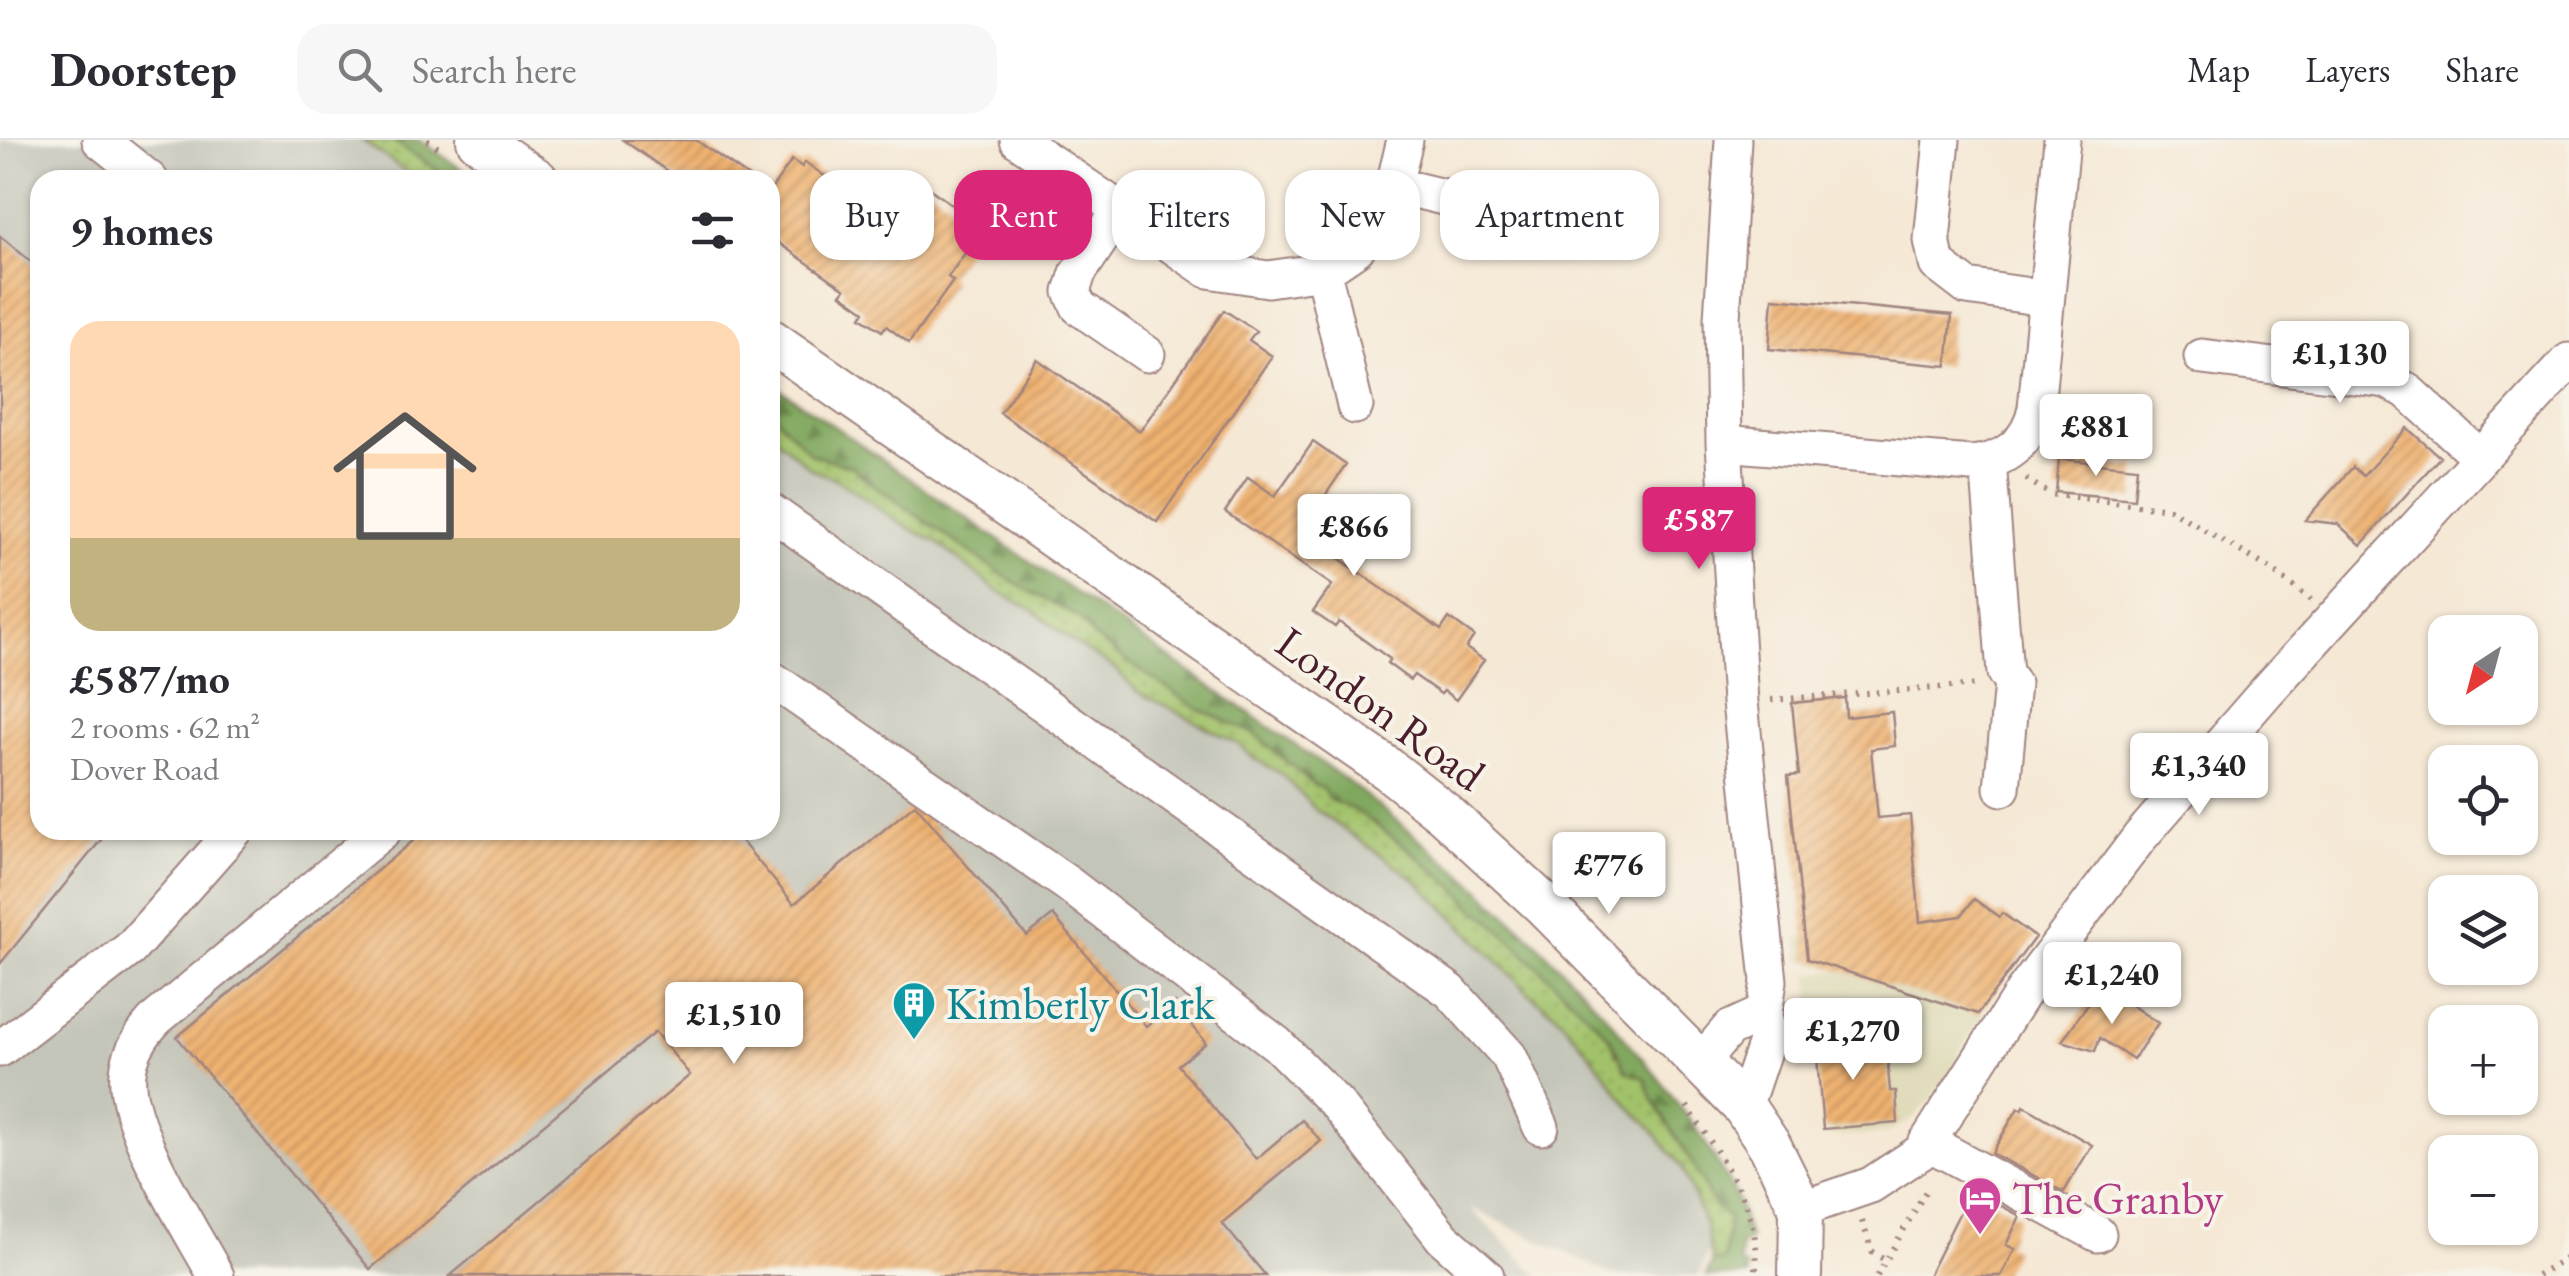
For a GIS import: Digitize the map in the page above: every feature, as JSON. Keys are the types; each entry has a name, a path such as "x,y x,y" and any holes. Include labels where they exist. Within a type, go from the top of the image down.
{"main road":[{"path":"478,140 522,170"},
{"name":"London Road","path":"780,347 1416,790 1544,904 1689,1077 1744,1107 1770,1146 1802,1209"},
{"path":"1800,1276 1802,1209"}],"street":[{"path":"100,140 138,170"},
{"path":"1018,140 1112,205"},
{"path":"1398,170 1405,140"},
{"path":"1733,140 1722,319 1724,442 1740,702 1768,963 1764,1013 1768,1036 1744,1107"},
{"path":"1942,140 1932,240 1937,264 1967,287 2044,298"},
{"path":"1724,442 1970,464 1992,461 2020,444 2034,417 2062,140"},
{"path":"1112,222 1078,273 1072,292 1079,307 1147,354"},
{"path":"1193,260 1208,270 1268,280 1323,272 1340,260"},
{"path":"1323,272 1355,406"},
{"path":"2202,358 2386,380 2406,390 2479,456"},
{"path":"1802,1209 1854,1192 1890,1175 1918,1155 2012,1008 2102,885 2189,779 2569,361"},
{"path":"1992,461 2005,673 2012,683 2002,788"},
{"path":"780,518 1450,991 1509,1056 1541,1128"},
{"path":"780,685 1053,874 1276,1044 1336,1104 1443,1238 1486,1276"},
{"path":"0,1049 130,949 225,840"},
{"path":"216,1276 136,1122 128,1090 132,1056 156,1018 372,840"},
{"path":"1689,1077 1730,1029 1764,1013"},
{"path":"1927,1142 2098,1234"}],"path":[{"path":"1992,461 2050,494 2169,509 2269,568 2312,601"},
{"path":"1740,702 1997,683 2005,673"},
{"path":"1689,1077 1726,1168 1748,1206 1757,1235 1756,1276"},
{"path":"1854,1192 1870,1248 1886,1261"},
{"path":"2537,1276 2569,1257"}],"shaded area":[{"path":"0,140 362,140 403,170 30,170 30,840 780,840 780,442 811,469 840,481 904,526 935,541 996,590 1034,611 1115,669 1137,691 1238,744 1281,774 1316,810 1415,879 1534,998 1555,1013 1682,1168 1706,1227 1709,1250 1699,1276 1614,1276 1469,1207 1539,1276 0,1276"},
{"path":"1805,936 1915,962 1999,1021 1982,1016 1957,1055 1961,1057 1951,1074 1910,1121 1886,1132 1866,1135 1836,1135 1823,1129 1809,974 1839,970 1800,960 1798,938"}],"green space":[{"path":"362,140 392,140 437,170 403,170"},
{"path":"392,140 420,140 463,170 437,170"},
{"path":"780,389 1346,780 1463,874 1604,1013 1699,1132 1735,1193 1750,1239 1741,1245 1740,1264 1747,1267 1748,1276 1706,1276 1712,1262 1724,1259 1729,1218 1715,1207 1652,1098 1645,1078 1626,1071 1609,1036 1459,891 1357,811 1330,800 1323,789 1255,734 1199,709 1135,667 1094,637 1078,617 1016,584 852,466 812,455 780,421"},
{"path":"780,421 812,455 852,466 1016,584 1079,617 1094,637 1136,667 1200,709 1255,734 1323,789 1330,800 1357,811 1459,891 1575,999 1610,1036 1616,1054 1645,1078 1652,1098 1715,1207 1729,1218 1724,1259 1712,1262 1706,1227 1682,1168 1647,1123 1630,1108 1555,1013 1534,998 1415,879 1316,810 1281,774 1238,744 1137,691 1115,669 1034,611 996,590 935,541 904,526 840,481 811,469 780,442"}],"building":[{"path":"623,140 696,140 739,170 666,170"},
{"path":"792,160 802,167 805,162 816,170 810,170 810,260 934,260 934,192 954,206 954,260 960,260 948,277 953,281 909,343 886,326 882,331 861,317 865,311 841,294 845,289 780,244 780,177"},
{"path":"0,236 30,261 30,840 101,840 0,964"},
{"path":"1773,298 1952,315 1947,366 1769,349"},
{"path":"1224,310 1256,331 1249,340 1272,356 1157,522 1000,413 1037,359 1140,431"},
{"path":"2407,428 2440,457 2361,545 2338,524 2305,520 2353,467 2363,476"},
{"path":"1313,442 1346,465 1309,519 1336,538 1327,550 1441,630 1449,618 1474,636 1466,648 1484,660 1456,700 1414,675 1410,680 1387,663 1390,659 1339,622 1335,627 1313,612 1332,585 1225,512 1248,477 1275,496"},
{"path":"2059,459 2137,467 2134,499 2056,492"},
{"path":"1845,698 1846,717 1892,712 1895,746 1871,749 1878,818 1910,815 1920,922 1961,916 1974,899 2035,937 1978,1014 1807,959 1788,776 1799,775 1792,703"},
{"name":"Kimberly Clark","path":"915,804 1027,936 1053,915 1146,1026 1175,1003 1206,1043 1178,1065 1256,1159 1302,1120 1321,1141 1222,1223 1266,1276 450,1276 690,1075 655,1032 370,1269 177,1037 414,840 740,840 794,904"},
{"path":"2113,993 2158,1023 2133,1060 2100,1038 2095,1051 2062,1041 2092,998 2105,1006"},
{"path":"1859,1030 1860,1044 1867,1043 1868,1060 1887,1058 1890,1091 1896,1091 1898,1123 1823,1129 1815,1033"},
{"path":"2024,1106 2092,1145 2064,1192 1992,1153 2018,1108 2022,1110"},
{"name":"The Granby","path":"1971,1190 2020,1216 2006,1245 2015,1249 2001,1276 1928,1276"}],"place":[{"name":"Kimberly Clark","path":"914,1041"},
{"name":"The Granby","path":"1980,1236"}]}
